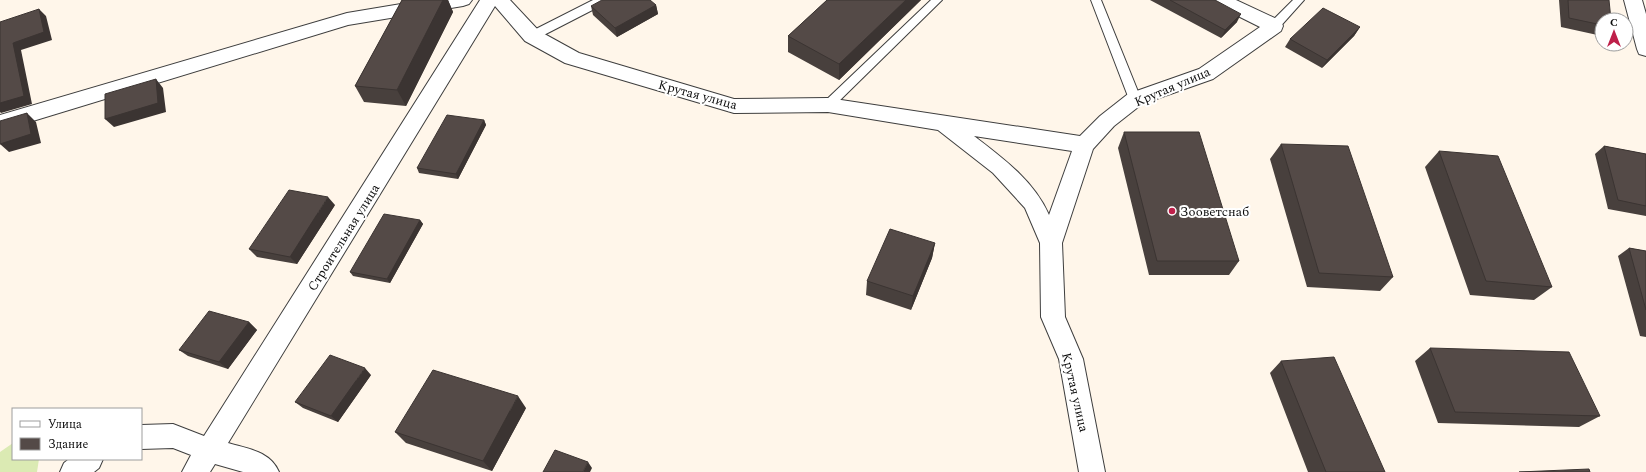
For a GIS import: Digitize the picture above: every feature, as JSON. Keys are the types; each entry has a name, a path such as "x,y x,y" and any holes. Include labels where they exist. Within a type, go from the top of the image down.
{"street":[{"path":"0,123 347,19 463,0"},
{"name":"Строительная улица","path":"195,472 489,0"},
{"name":"Крутая улица","path":"500,0 532,36 572,58 734,106 828,105 1084,145"},
{"path":"1220,0 1274,26"},
{"path":"1633,0 1646,48"},
{"name":"Крутая улица","path":"1092,472 1070,359 1053,317 1051,243 1084,145 1107,121 1135,100 1206,74 1274,26"},
{"name":"Крутая улица","path":"944,123 1000,167 1033,203 1051,243"},
{"path":"142,438 173,436 209,450 258,464 266,472"},
{"path":"73,472 89,460"}],"lane":[{"path":"532,36 602,0"},
{"path":"828,105 936,0"},
{"path":"1096,0 1135,100"},
{"path":"1274,26 1299,0"}],"green space":[{"path":"12,444 12,460 39,460 37,472 0,472 0,452"}],"building":[{"path":"402,0 443,0 397,90 355,86"},
{"path":"602,0 650,0 656,5 615,28 591,6"},
{"path":"827,0 906,0 839,64 788,36"},
{"path":"1170,0 1215,0 1241,14 1225,30"},
{"path":"1568,0 1609,0 1610,12 1594,12 1594,23 1569,18"},
{"path":"1323,8 1360,27 1327,60 1290,39"},
{"path":"39,9 44,32 13,43 24,96 0,103 0,22"},
{"path":"156,79 158,103 105,119 105,94"},
{"path":"27,113 31,134 0,144 0,121"},
{"path":"447,115 484,120 456,174 417,168"},
{"name":"Зооветснаб","path":"1124,132 1199,132 1239,261 1157,261"},
{"path":"1281,144 1348,146 1393,277 1319,273"},
{"path":"1604,146 1646,154 1646,206 1618,200"},
{"path":"1439,151 1498,156 1552,287 1486,281"},
{"path":"289,190 328,197 290,257 249,249"},
{"path":"384,214 420,220 387,279 350,272"},
{"path":"890,229 935,243 913,296 867,281"},
{"path":"1629,248 1646,251 1646,310"},
{"path":"209,311 249,322 219,362 179,350"},
{"path":"1430,348 1569,352 1600,416 1455,412"},
{"path":"330,355 365,368 331,416 295,402"},
{"path":"1334,357 1385,472 1326,472 1281,361"},
{"path":"433,370 518,396 483,461 395,432"},
{"path":"555,450 588,462 583,472 543,472"},
{"path":"1589,469 1590,472 1519,472"}],"place":[{"name":"Зооветснаб","path":"1172,211"}]}
